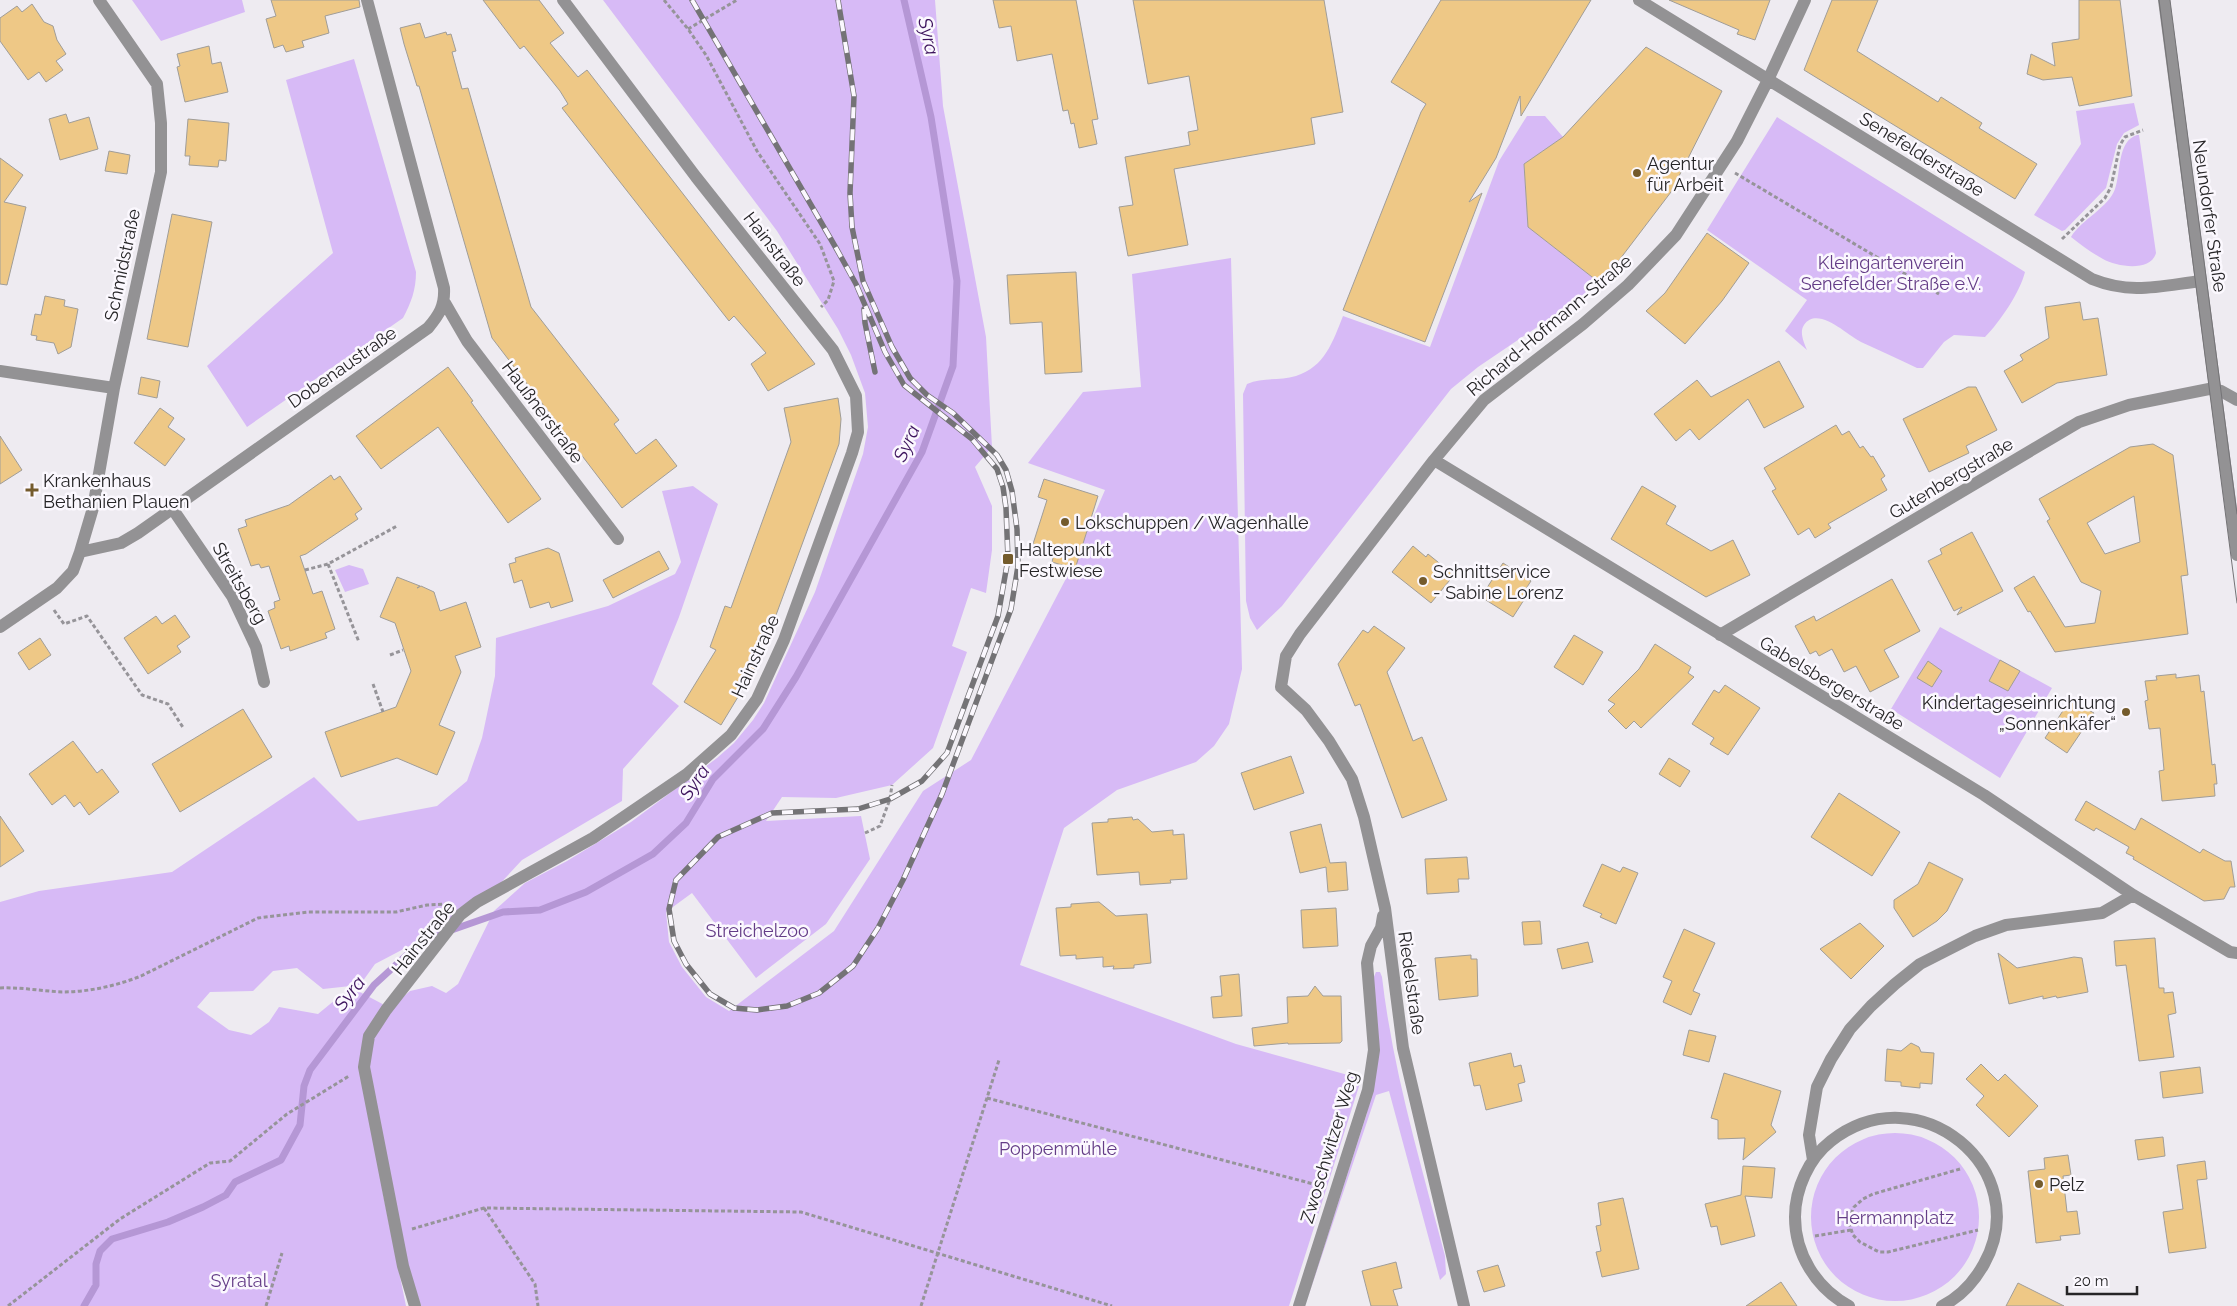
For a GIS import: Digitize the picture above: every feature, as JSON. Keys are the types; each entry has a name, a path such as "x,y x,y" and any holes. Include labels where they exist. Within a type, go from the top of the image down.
{"street":[{"name":"Schmidstraße","path":"80,552 93,508 114,388 160,172 161,123 158,84 99,0"},
{"path":"367,0 444,288 445,302"},
{"name":"Hainstraße","path":"416,1306 403,1266 384,1178 364,1067 369,1036 386,1010 429,958 460,915 477,902 593,838 687,774 731,735 757,699 787,631 858,432 856,396 833,350 696,177 563,0"},
{"name":"Senefelderstraße","path":"1639,0 2092,279 2112,287 2141,289 2201,281"},
{"name":"Richard-Hofmann-Straße","path":"1282,687 1286,656 1300,634 1434,460 1484,400 1583,324 1628,285 1676,235 1737,141 1805,0"},
{"name":"Neundorfer Straße","path":"2164,0 2237,555"},
{"name":"Dobenaustraße","path":"80,552 121,543 428,328 439,315 445,302"},
{"name":"Haußnerstraße","path":"445,302 467,341 618,539"},
{"path":"0,371 114,388"},
{"path":"2214,389 2237,400"},
{"name":"Gutenbergstraße","path":"1720,636 2079,422 2129,405 2214,389"},
{"name":"Gabelsbergerstraße","path":"1434,460 1720,636 1984,795 2133,895 2230,952 2237,954"},
{"name":"Streitsberg","path":"172,508 232,596 256,647 264,682"},
{"path":"0,627 57,588 73,571 80,552"},
{"name":"Riedelstraße","path":"1282,687 1306,710 1329,741 1352,779 1364,817 1385,908 1403,1048 1464,1306"},
{"path":"1813,1160 1809,1135 1817,1087 1831,1059 1850,1029 1870,1006 1895,984 1920,964 1975,936 1998,928 2038,919 2102,913 2133,895"},
{"name":"Zwoschwitzer Weg","path":"1299,1306 1368,1090 1374,1050 1367,962 1371,946 1381,928 1385,908"},
{"path":"1849,1306 1838,1300 1823,1287 1811,1272 1802,1254 1796,1236 1797,1196 1803,1178 1813,1160 1825,1145 1850,1128 1877,1118 1897,1117 1916,1119 1944,1130 1968,1147 1980,1163 1994,1199 1994,1239 1988,1257 1978,1275 1965,1290 1942,1306"}],"path":[{"path":"664,0 706,55 757,151 820,244 834,281 828,300 809,320"},
{"path":"688,29 737,0"},
{"path":"2053,255 2063,238 2105,198 2111,187 2120,145 2125,137 2143,130"},
{"path":"1722,165 1938,294"},
{"path":"305,570 328,564 397,526"},
{"path":"328,564 359,642"},
{"path":"45,597 64,624 87,616 142,695 168,704 184,729"},
{"path":"390,655 404,650"},
{"path":"373,684 383,712"},
{"path":"865,833 880,826 890,799 892,785"},
{"path":"0,988 19,987 61,992 123,983 141,976 258,918 308,912 396,912 426,905 477,902"},
{"path":"921,1306 999,1060"},
{"path":"8,1306 120,1219 210,1163 230,1161 287,1114 364,1067"},
{"path":"987,1098 1336,1190"},
{"path":"1980,1163 1873,1194 1863,1199 1851,1214 1850,1226 1853,1235 1868,1248 1888,1252 1995,1226"},
{"path":"484,1208 536,1284 538,1306"},
{"path":"397,1232 408,1231 484,1208 801,1212 1112,1306"},
{"path":"266,1306 282,1253"}],"green space":[{"path":"132,0 242,0 245,12 161,41"},
{"path":"603,0 935,0 943,106 986,337 992,447 975,467 992,506 992,550 986,593 971,588 952,646 967,652 933,748 892,785 836,798 782,797 766,821 861,816 870,859 826,924 756,978 692,893 666,912 669,942 682,967 706,997 729,1011 834,931 923,791 971,760 1071,569 1105,490 1028,463 1083,392 1141,387 1132,274 1231,258 1242,669 1229,724 1214,746 1196,762 1117,790 1064,828 1020,965 1236,1044 1361,1080 1289,1306 421,1306 382,1189 406,1306 0,1306 0,902 39,891 172,872 314,777 358,821 437,806 467,781 482,738 495,676 496,638 608,606 675,574 681,562 662,491 693,486 718,504 679,617 652,684 679,706 623,769 622,801 522,860 495,889 436,932 375,964 360,985 323,989 297,968 273,971 253,991 210,992 197,1007 229,1030 251,1035 269,1022 279,1007 318,1014 335,1000 358,991 390,1008 410,991 432,986 446,993 458,984 494,911 525,883 567,861 631,822 717,758 734,743 764,703 815,592 863,454 868,427 865,393 851,355 838,329 777,231"},
{"path":"354,59 416,272 413,296 403,318 247,427 207,366 333,253 286,80"},
{"path":"2134,103 2139,125 2124,133 2117,144 2106,188 2065,230 2062,231 2034,215 2081,144 2076,111"},
{"path":"1527,116 1545,116 1563,137 1524,164 1528,227 1601,284 1478,367 1451,389 1282,606 1257,630 1250,618 1246,601 1243,394 1247,384 1259,380 1296,376 1306,372 1321,360 1327,352 1343,316 1430,347 1499,161"},
{"name":"Kleingartenverein Senefelder Straße e.V.","path":"1777,117 2025,272 2009,306 1985,337 1954,335 1944,342 1923,368 1917,368 1861,342 1825,320 1817,318 1810,320 1804,325 1802,334 1807,350 1785,331 1807,300 1707,230"},
{"path":"2139,135 2156,253 2148,263 2125,266 2103,259 2071,237 2112,196 2117,182 2123,151 2131,138"},
{"path":"349,565 363,569 369,584 345,592 335,570"},
{"path":"1940,627 2052,688 2000,778 1891,709"},
{"path":"1376,972 1380,972 1382,977 1400,1083 1445,1256 1446,1274 1440,1280 1389,1091 1376,1095 1305,1306 1367,1113 1373,979"},
{"name":"Hermannplatz","path":"1903,1133 1927,1139 1955,1157 1973,1185 1978,1201 1978,1233 1973,1249 1955,1277 1942,1287 1919,1298 1887,1301 1863,1295 1835,1277 1825,1264 1814,1241 1811,1209 1817,1185 1835,1157 1848,1147 1871,1136"}],"building":[{"path":"271,0 359,0 360,7 325,16 329,33 302,41 304,47 286,52 283,45 274,48 266,19 276,16"},
{"path":"483,0 539,0 564,33 550,43 578,77 587,70 815,364 768,391 751,364 766,353 734,316 729,321 562,108 568,104 560,91 524,46 520,49"},
{"path":"993,0 1076,0 1098,119 1092,120 1097,144 1079,148 1074,123 1071,124 1068,110 1063,111 1052,54 1017,61 1011,26 999,28"},
{"path":"1133,0 1324,0 1343,112 1311,118 1315,144 1174,169 1188,245 1128,256 1119,207 1133,205 1125,157 1190,145 1188,132 1198,130 1189,76 1148,84"},
{"path":"1441,0 1591,0 1521,116 1520,96 1496,158 1469,202 1482,193 1425,342 1343,310 1421,112 1426,104 1391,82"},
{"path":"1669,0 1770,0 1755,40 1737,34 1739,30"},
{"path":"1832,0 1878,0 1857,51 1938,102 1941,97 1982,123 1979,128 2037,164 2015,199 1804,70"},
{"path":"2079,0 2120,0 2132,96 2079,106 2072,77 2043,80 2027,74 2031,54 2055,66 2052,43 2079,39"},
{"path":"32,4 44,22 53,26 57,40 66,54 56,61 63,70 46,82 39,72 28,80 0,41 0,18 17,6 22,12"},
{"path":"420,23 425,38 446,32 447,35 451,34 456,51 452,52 462,89 468,88 531,307 619,420 614,424 636,454 656,439 677,466 622,508 492,338 419,86 417,86 400,28"},
{"path":"209,46 212,64 221,62 228,92 185,102 177,67 180,66 177,54"},
{"path":"1646,47 1722,91 1671,192 1601,284 1528,227 1524,164 1563,137"},
{"path":"66,114 69,123 89,117 98,149 60,160 49,119"},
{"path":"188,119 229,123 226,161 219,160 218,167 189,165 190,156 185,156"},
{"path":"109,151 130,155 127,174 105,171"},
{"path":"0,158 23,175 4,202 26,207 7,285 0,284"},
{"path":"172,214 212,222 188,347 147,339"},
{"path":"1707,233 1749,263 1722,301 1685,344 1646,311 1665,293"},
{"path":"1076,272 1082,372 1045,374 1042,322 1010,324 1007,275"},
{"path":"45,296 65,300 64,306 78,309 71,347 58,354 54,343 36,340 37,336 31,335 35,314 41,315"},
{"path":"2080,302 2083,320 2098,318 2107,375 2057,383 2022,403 2004,371 2023,360 2020,355 2049,338 2045,307"},
{"path":"1779,361 1804,407 1764,428 1748,399 1699,440 1690,429 1676,441 1654,414 1697,380 1711,397"},
{"path":"448,367 541,499 508,523 438,427 381,469 356,436"},
{"path":"141,377 160,381 157,398 138,394"},
{"path":"1968,387 1976,387 1997,430 1966,446 1969,453 1929,472 1903,419"},
{"path":"838,398 841,419 839,444 758,664 721,725 684,702 716,650 710,647 725,606 731,608 791,442 784,408"},
{"path":"160,408 174,418 168,427 185,439 165,466 134,443"},
{"path":"1836,425 1842,435 1849,431 1860,448 1863,446 1871,457 1873,456 1885,476 1881,479 1887,490 1828,524 1831,528 1815,538 1809,528 1798,535 1772,491 1776,489 1764,468"},
{"path":"0,436 22,470 0,484"},
{"path":"2153,444 2173,455 2188,575 2181,576 2188,634 2055,652 2014,588 2034,576 2065,627 2095,623 2101,591 2081,582 2047,521 2050,519 2039,499 2130,447","holes":["2134,496 2140,542 2105,554 2087,523"]},
{"path":"331,475 334,480 340,476 362,509 355,514 358,519 306,554 300,556 313,594 322,591 335,629 325,633 327,638 290,651 289,646 281,649 268,611 275,608 274,602 280,600 269,566 261,568 259,564 251,566 238,529 247,526 245,520 289,505"},
{"name":"Lokschuppen / Wagenhalle","path":"1044,479 1098,496 1075,569 1052,562 1055,550 1033,544 1047,500 1038,497"},
{"path":"1642,486 1676,506 1666,524 1711,551 1733,540 1750,575 1706,597 1611,539"},
{"path":"1972,532 2003,591 1957,615 1962,607 1954,611 1928,561 1942,554 1940,549"},
{"path":"1413,546 1426,557 1428,554 1454,575 1431,603 1392,572"},
{"path":"548,548 559,553 573,601 551,608 549,602 530,608 522,580 514,583 509,564 516,562 515,558"},
{"path":"659,551 669,569 613,598 603,580"},
{"path":"1503,563 1531,581 1525,590 1529,592 1513,617 1481,597"},
{"path":"397,577 420,586 417,588 421,586 434,592 440,611 466,602 481,647 455,656 461,672 439,725 455,732 437,775 397,758 341,777 325,732 396,707 411,671 395,623 380,617"},
{"path":"1892,579 1920,631 1884,650 1899,677 1870,692 1856,666 1844,672 1832,649 1819,656 1816,651 1810,654 1795,626 1814,616 1816,621"},
{"path":"175,615 190,637 177,646 181,652 148,674 124,638 156,616 162,624"},
{"path":"1374,626 1405,648 1387,672 1413,741 1422,737 1447,800 1402,818 1360,704 1355,706 1338,664 1363,630 1368,633"},
{"path":"1574,635 1603,652 1583,685 1554,667"},
{"path":"40,638 51,655 29,670 18,653"},
{"path":"1655,644 1691,667 1688,673 1694,677 1641,728 1634,721 1626,729 1608,711 1615,704 1608,700 1639,669"},
{"path":"2000,660 2020,671 2008,691 1989,681"},
{"path":"1928,661 1942,671 1932,687 1917,678"},
{"path":"2176,674 2176,678 2199,675 2201,692 2204,691 2212,765 2215,764 2217,784 2214,784 2215,796 2162,801 2159,771 2164,770 2160,728 2149,729 2145,701 2148,700 2145,681 2157,680 2156,676"},
{"path":"1725,685 1760,708 1728,755 1710,744 1714,738 1692,724 1714,690 1719,693"},
{"path":"2070,700 2094,713 2067,753 2045,738"},
{"path":"243,709 272,757 180,812 152,764"},
{"path":"73,741 97,773 102,769 119,792 89,815 80,802 74,807 65,795 52,805 29,774"},
{"path":"1291,756 1304,793 1254,810 1241,773"},
{"path":"1669,758 1690,771 1680,787 1659,774"},
{"path":"1839,793 1900,832 1872,876 1811,837"},
{"path":"2086,801 2135,830 2141,818 2200,853 2203,849 2225,861 2231,861 2235,887 2230,887 2224,899 2204,901 2133,859 2134,857 2126,853 2129,847 2096,828 2094,831 2075,820"},
{"path":"0,816 24,851 0,867"},
{"path":"1132,817 1133,820 1138,819 1152,832 1173,830 1173,835 1184,834 1187,879 1170,880 1171,883 1140,885 1139,872 1097,875 1092,823 1108,822 1108,819"},
{"path":"1321,824 1330,863 1346,862 1348,890 1328,892 1326,867 1300,873 1290,832"},
{"path":"1467,857 1469,879 1458,879 1459,892 1427,894 1425,859"},
{"path":"1929,862 1963,879 1947,911 1937,921 1913,937 1894,908 1894,900 1918,884"},
{"path":"1602,864 1620,872 1623,867 1638,873 1616,924 1600,917 1602,914 1583,906"},
{"path":"1099,902 1116,916 1147,914 1151,963 1134,965 1134,968 1113,969 1114,966 1103,967 1103,957 1076,959 1076,955 1060,956 1056,908 1071,907 1071,904"},
{"path":"1336,908 1338,946 1303,948 1301,910"},
{"path":"1540,921 1542,944 1524,945 1522,922"},
{"path":"1860,923 1884,946 1851,979 1820,949"},
{"path":"1684,929 1715,943 1693,991 1700,994 1691,1015 1663,1002 1672,981 1663,977"},
{"path":"2155,938 2159,988 2164,988 2164,993 2173,992 2176,1013 2168,1015 2174,1057 2139,1061 2126,965 2116,966 2114,941"},
{"path":"1588,942 1593,962 1562,969 1557,949"},
{"path":"1998,953 2017,968 2074,957 2082,958 2088,992 2057,998 2056,996 2043,999 2043,996 2009,1004"},
{"path":"1471,955 1471,959 1477,959 1478,996 1439,1000 1435,958"},
{"path":"1239,974 1242,1016 1213,1018 1211,997 1222,996 1220,976"},
{"path":"1315,986 1323,996 1341,996 1342,1041 1340,1043 1288,1043 1254,1046 1252,1028 1288,1023 1287,997 1308,996"},
{"path":"1689,1030 1716,1036 1709,1062 1683,1055"},
{"path":"1911,1043 1919,1047 1921,1052 1934,1053 1932,1084 1920,1083 1920,1088 1901,1086 1901,1082 1885,1081 1887,1049 1901,1051"},
{"path":"1511,1053 1514,1067 1521,1065 1525,1082 1518,1084 1522,1101 1486,1110 1480,1085 1474,1086 1469,1063"},
{"path":"1981,1064 1998,1081 2005,1074 2038,1106 2009,1137 1976,1105 1984,1096 1966,1079"},
{"path":"2200,1067 2203,1093 2163,1098 2160,1072"},
{"path":"1724,1073 1781,1091 1771,1125 1776,1132 1743,1160 1745,1138 1718,1139 1718,1120 1711,1118"},
{"path":"2163,1137 2165,1156 2138,1160 2135,1140"},
{"path":"2068,1155 2071,1175 2063,1176 2067,1212 2077,1211 2080,1234 2060,1236 2061,1240 2036,1243 2028,1171 2045,1169 2044,1158"},
{"path":"2205,1161 2207,1179 2197,1180 2206,1248 2169,1253 2163,1212 2183,1209 2177,1165"},
{"path":"1743,1166 1775,1168 1772,1198 1745,1196 1755,1236 1721,1245 1717,1226 1711,1227 1705,1204 1741,1195"},
{"path":"1623,1198 1639,1269 1602,1277 1596,1252 1601,1251 1596,1226 1601,1225 1598,1203"},
{"path":"1396,1262 1402,1288 1393,1290 1398,1306 1371,1306 1362,1271"},
{"path":"1498,1265 1505,1286 1484,1292 1477,1271"},
{"path":"1781,1282 1797,1306 1746,1306"},
{"path":"2018,1283 2064,1306 2006,1306"}],"waterway":[{"name":"Syra","path":"84,1306 96,1285 96,1264 100,1251 112,1239 168,1222 203,1207 226,1195 235,1182 281,1160 300,1125 304,1086 310,1070 374,985 423,940 503,912 540,910 586,892 653,854 686,823 713,779 763,729 796,677 922,452 953,366 957,281 931,117 904,0"}],"tram line":[{"path":"2159,0 2237,603"},
{"path":"2170,0 2237,514"}],"railway":[{"path":"692,0 856,284 885,352 904,385 972,439 997,469 1003,487 1006,508 1008,559 998,616 947,753 922,781 890,799 858,809 772,813 718,837 676,880 669,909 674,941 686,964 710,994 734,1008 757,1010 787,1006 819,993 853,966 878,928 903,880 942,794 1011,609 1018,566 1017,529 1012,491 1006,470 997,455 953,413 927,395 910,378 892,347 863,281 852,227 850,193 854,96 838,0"},
{"path":"864,309 875,372"}],"place":[{"name":"Agentur für Arbeit","path":"1637,173"},
{"name":"Krankenhaus Bethanien Plauen","path":"32,490"},
{"name":"Lokschuppen / Wagenhalle","path":"1065,522"},
{"name":"Haltepunkt Festwiese","path":"1008,559"},
{"name":"Schnittservice - Sabine Lorenz","path":"1423,581"},
{"name":"Kindertageseinrichtung „Sonnenkäfer“","path":"2126,712"},
{"name":"Pelz","path":"2039,1184"}],"park label":[{"name":"Streichelzoo","path":"757,930"},
{"name":"Poppenmühle","path":"1058,1148"},
{"name":"Syratal","path":"239,1280"}]}
